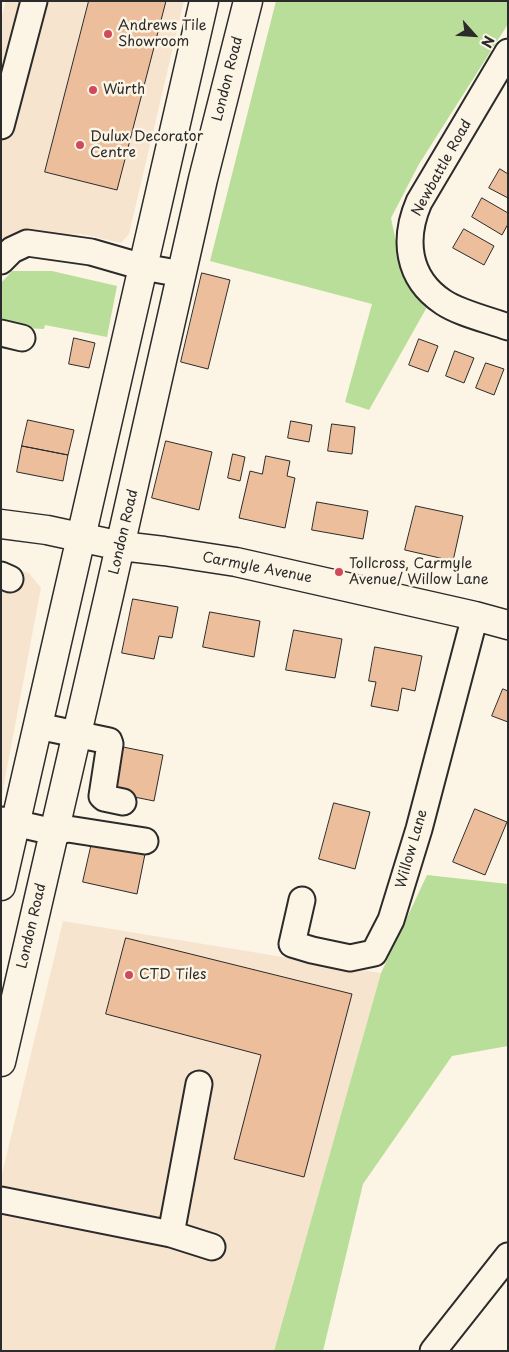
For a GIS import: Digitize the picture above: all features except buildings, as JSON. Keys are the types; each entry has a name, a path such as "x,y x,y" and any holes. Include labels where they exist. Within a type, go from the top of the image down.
{"main road":[{"path":"1,886 8,822 38,726 204,1"},
{"name":"London Road","path":"1,1062 203,179 248,1"},
{"name":"Carmyle Avenue","path":"5,527 47,530 120,546 236,562 475,616 508,626"}],"street":[{"path":"1,126 34,1"},
{"name":"Newbattle Road","path":"508,52 419,202 412,223 410,244 412,259 417,273 433,294 454,308 508,327"},
{"path":"5,249 27,243 91,252 143,267 182,274"},
{"name":"Willow Lane","path":"302,900 292,944 350,958 374,953 391,920 414,845 475,616"},
{"path":"38,726 109,741 102,796 123,802"},
{"path":"8,822 54,832 68,829 145,840"},
{"path":"170,1234 199,1084"},
{"path":"1,1200 170,1234 212,1247"},
{"path":"433,1351 508,1256"}],"shaded area":[{"path":"6,1 184,1 129,234 121,243 81,234 31,236 1,254 1,19"},
{"path":"1,566 29,573 41,588 1,800"},
{"path":"63,921 381,973 274,1351 1,1351 1,1178"}],"green space":[{"path":"276,1 508,1 508,24 419,164 391,218 401,266 417,298 427,307 369,410 345,402 372,304 210,261"},
{"path":"12,271 52,271 117,286 107,337 45,325 44,329 4,327 1,325 1,283"},
{"path":"427,875 508,884 508,1046 452,1056 363,1184 323,1351 274,1351 381,973"}],"place":[{"name":"Andrews Tile Showroom","path":"108,34"},
{"name":"Würth","path":"93,90"},
{"name":"Dulux Decorator Centre","path":"80,145"},
{"name":"Tollcross, Carmyle Avenue/ Willow Lane","path":"339,572"},
{"name":"CTD Tiles","path":"129,975"}]}
